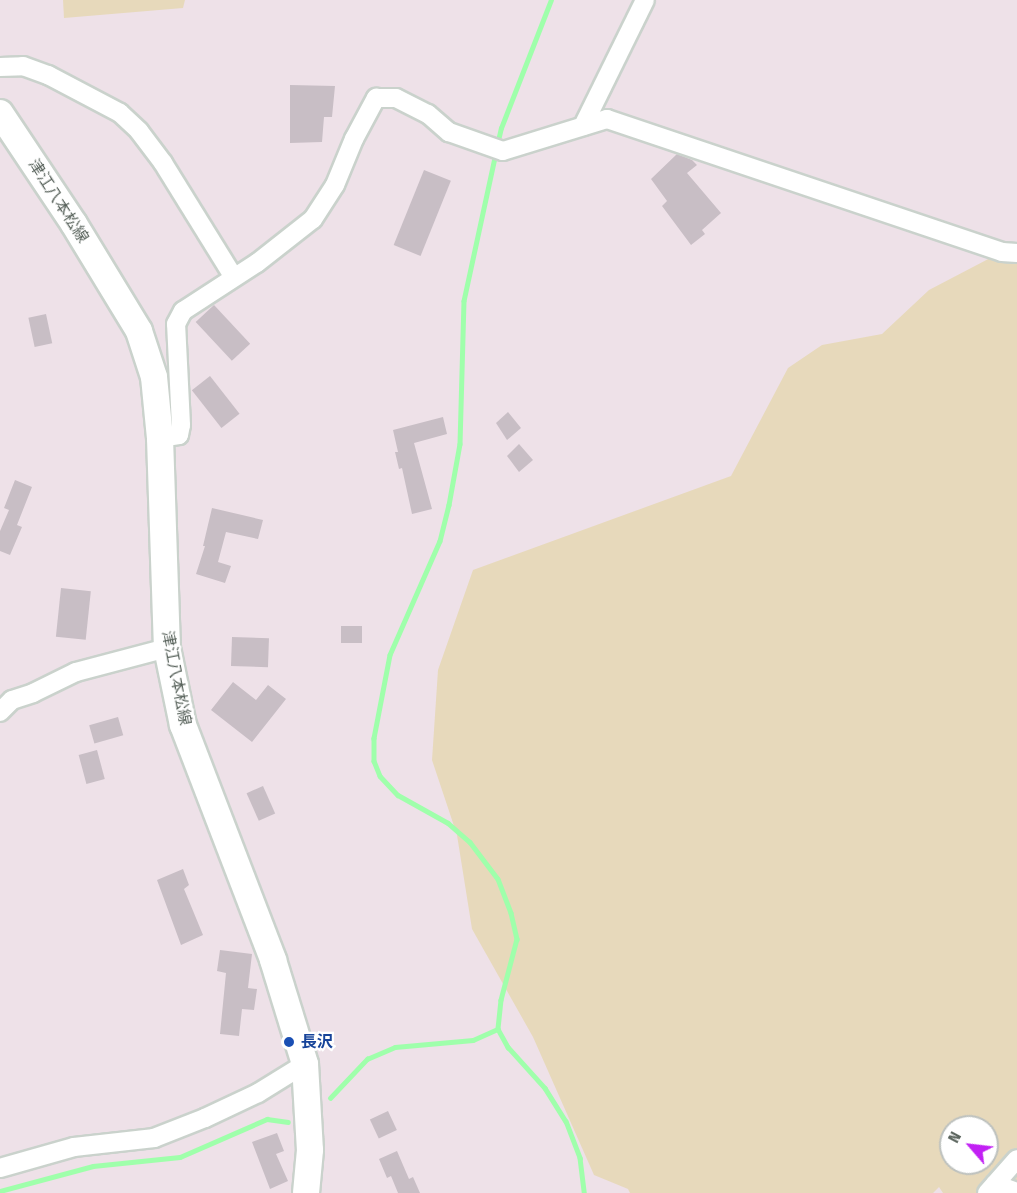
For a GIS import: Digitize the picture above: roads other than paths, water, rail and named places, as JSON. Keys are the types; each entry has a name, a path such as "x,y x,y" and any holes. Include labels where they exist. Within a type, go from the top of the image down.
{"main road":[{"name":"津江八本松線","path":"0,113 74,224 139,330 154,377 160,438 167,648 183,725 273,960 305,1064 310,1150 306,1193"}],"street":[{"path":"583,126 645,0"},
{"path":"0,67 23,66 48,75 120,113 139,131 163,163 233,276"},
{"path":"160,438 179,435 181,425 176,324 183,311 233,276 257,263 313,219 335,185 354,139 376,98 396,98 428,114 449,132 503,151 607,119 1002,252 1017,252"},
{"path":"0,712 12,700 52,685 76,672 167,648"},
{"path":"0,1168 74,1147 154,1138 237,1103 305,1064"},
{"path":"992,1188 1017,1159"},
{"path":"992,1188 1017,1192"}],"waterway":[{"path":"497,145 501,128 551,0"},
{"path":"496,153 464,301 460,444 449,505 440,541 390,655 374,738 374,761 380,776 398,795 448,823 470,842 498,879 511,913 517,939 501,1000 498,1029 508,1047 545,1088 566,1121 580,1158 584,1193"},
{"path":"330,1098 367,1059 395,1047 473,1040 498,1029"},
{"path":"0,1191 93,1166 180,1157 267,1119 288,1122"}],"place":[{"name":"長沢","path":"289,1042"}]}
